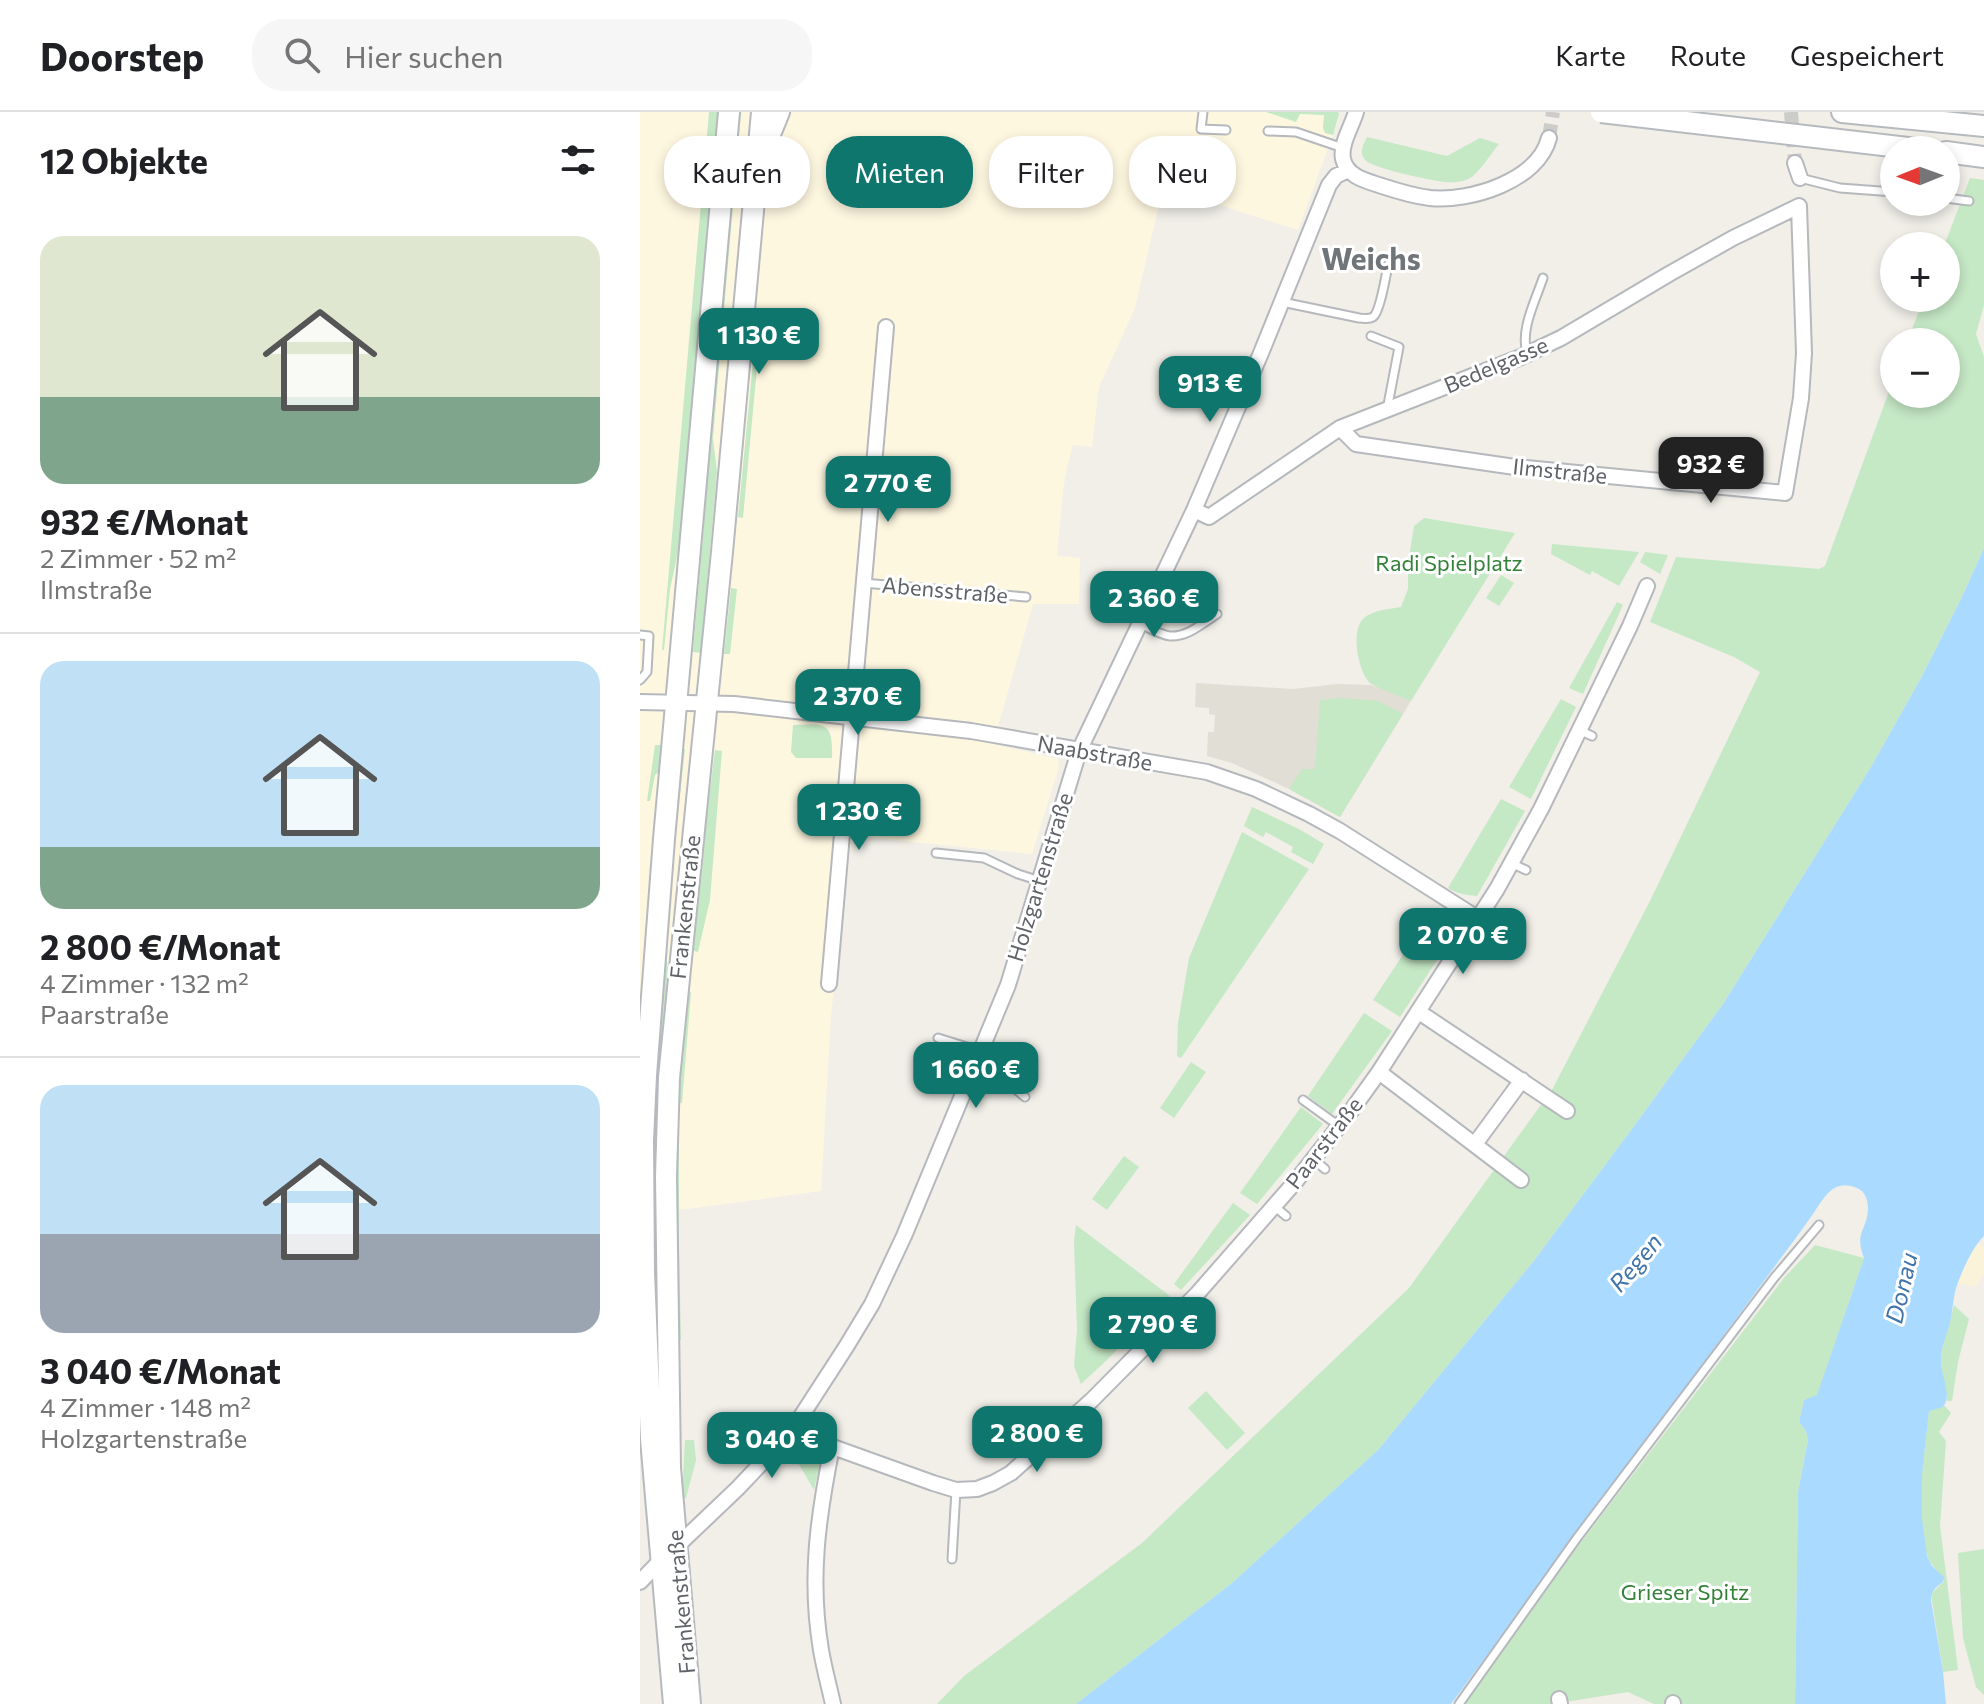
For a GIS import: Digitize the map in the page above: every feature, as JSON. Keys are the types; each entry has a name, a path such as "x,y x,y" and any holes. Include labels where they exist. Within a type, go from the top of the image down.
{"main road":[{"name":"Frankenstraße","path":"690,1704 650,1409 642,1195 643,1140 662,868 729,112"},
{"name":"Frankenstraße","path":"759,136 762,112"},
{"path":"768,136 779,112"},
{"path":"1601,112 1880,145"},
{"path":"1842,112 1984,126"},
{"path":"1960,154 1984,157"},
{"name":"Frankenstraße","path":"674,1704 668,1554 667,1130 675,1009 752,208"}],"street":[{"path":"1356,112 1343,148 1343,159 1348,170 1361,179 1431,198 1459,197 1497,187 1518,176 1540,158 1549,138"},
{"path":"1795,163 1800,178"},
{"name":"Holzgartenstraße","path":"640,1582 791,1432 872,1304 904,1236 1008,985 1079,751 1194,510 1329,185 1336,176 1348,170"},
{"name":"Bedelgasse","path":"1194,510 1209,517 1340,428 1561,338 1682,267 1799,206"},
{"name":"Ilmstraße","path":"1340,428 1356,444 1472,461 1785,493 1801,398 1804,353 1799,206"},
{"name":"Abensstraße","path":"829,984 886,327"},
{"name":"Paarstraße","path":"956,1490 977,1489 1011,1473 1092,1400 1226,1262 1339,1126 1419,1012 1511,863 1585,733 1647,586"},
{"name":"Naabstraße","path":"640,702 746,705 971,731 1207,772 1256,789 1340,831 1479,916"},
{"path":"1419,1012 1567,1111"},
{"path":"1379,1072 1521,1180"},
{"path":"1475,1144 1522,1080"},
{"path":"791,1432 956,1490"},
{"path":"832,1447 819,1510 816,1594 821,1652 833,1704"}],"lane":[{"path":"1203,112 1201,129 1226,130"},
{"path":"1268,131 1296,132 1343,148"},
{"path":"1800,178 1840,188 1880,191"},
{"path":"1960,200 1969,201"},
{"path":"1282,302 1359,318 1372,317 1376,314 1388,265"},
{"path":"1527,354 1525,331 1543,278"},
{"path":"1371,336 1399,347 1387,410"},
{"name":"Abensstraße","path":"863,583 1026,597"},
{"path":"1140,624 1169,636 1195,629 1217,614"},
{"path":"640,635 649,636 647,672 640,680"},
{"path":"936,853 984,858 1040,881"},
{"path":"1511,863 1526,870"},
{"path":"1479,916 1495,921"},
{"path":"938,1038 980,1051"},
{"path":"971,1073 1002,1078 1025,1097"},
{"path":"1303,1100 1339,1126"},
{"path":"1313,1159 1325,1169"},
{"path":"1274,1206 1286,1216"},
{"path":"1459,1704 1577,1538 1774,1278 1819,1225"},
{"path":"1175,1315 1187,1327"},
{"path":"952,1559 956,1490"}],"shaded area":[{"path":"640,112 1296,112 1339,118 1298,230 1229,208 1236,208 1236,136 1129,136 1129,208 1158,208 1135,308 1099,387 1092,447 1073,445 1067,467 1057,556 1080,558 1079,604 1033,604 993,744 1058,759 1059,767 1032,854 852,836 831,1015 821,1191 687,1209 640,1211"},
{"path":"1196,683 1293,689 1337,684 1371,685 1411,701 1340,817 1289,789 1232,763 1207,756 1208,732 1214,732 1215,715 1209,714 1209,708 1195,707"}],"green space":[{"path":"709,112 718,112 716,136 707,136"},
{"path":"735,112 741,112 739,136 733,136"},
{"path":"1266,112 1339,114 1333,135 1325,133 1324,115 1300,114 1296,122"},
{"path":"1367,137 1447,156 1480,138 1499,144 1474,175 1458,182 1448,182 1403,174 1370,163 1362,154"},
{"path":"1970,178 1984,180 1984,305 1976,334 1984,357 1984,548 1921,678 1871,767 1723,1004 1533,1262 1378,1450 1232,1583 1076,1704 937,1704 964,1676 1142,1543 1409,1288 1553,1088 1650,901 1760,672 1734,657 1650,622 1676,557 1819,569 1825,566 1883,408 1960,408 1960,328 1912,328 1919,312 1960,312 1960,232 1949,232 1955,216 1960,216 1960,204"},
{"path":"701,208 710,208 680,543 662,650"},
{"path":"727,208 733,208 713,438 717,472 701,653 693,652 704,524 702,503"},
{"path":"761,325 743,518 738,517"},
{"name":"Radi Spielplatz","path":"1424,518 1515,533 1411,701 1370,683 1366,678 1357,650 1357,631 1368,615 1401,607 1408,589 1414,526"},
{"path":"1552,544 1639,552 1619,586 1551,554"},
{"path":"1645,552 1668,555 1660,574 1640,562"},
{"path":"1501,575 1514,583 1499,606 1486,598"},
{"path":"731,588 737,589 730,654 724,654"},
{"path":"1617,602 1623,605 1583,694 1569,688"},
{"path":"1561,699 1576,707 1531,799 1509,787"},
{"path":"1320,700 1378,701 1403,714 1340,817 1289,789 1302,769 1315,769"},
{"path":"793,725 825,727 831,737 832,758 796,758 791,752"},
{"path":"655,745 662,745 659,772 655,775 650,801 647,801"},
{"path":"680,749 685,749 664,942 668,969 658,1079 654,1178 658,1400 655,1401 647,1220 650,1096"},
{"path":"715,750 722,751 710,900 698,952 690,950"},
{"path":"1501,799 1525,811 1477,896 1448,888"},
{"path":"1252,807 1324,844 1313,864 1291,852 1293,847 1266,832 1263,837 1244,826"},
{"path":"1242,832 1309,869 1181,1058 1177,1056 1178,1023 1189,958"},
{"path":"1434,908 1450,920 1450,940 1400,1017 1373,1000"},
{"path":"684,982 691,993 682,1103 674,1102"},
{"path":"1364,1013 1392,1031 1332,1114 1308,1096"},
{"path":"1191,1062 1206,1072 1174,1118 1160,1108"},
{"path":"1301,1107 1323,1124 1257,1204 1240,1193"},
{"path":"679,1141 681,1340 675,1340 672,1147"},
{"path":"1124,1156 1139,1167 1107,1210 1092,1199"},
{"path":"1233,1203 1250,1215 1181,1290 1174,1284"},
{"path":"1076,1225 1170,1296 1081,1384 1074,1366 1077,1330"},
{"name":"Grieser Spitz","path":"1815,1245 1864,1258 1817,1396 1804,1400 1799,1422 1808,1440 1798,1492 1795,1704 1654,1704 1628,1692 1552,1704 1465,1704 1581,1542 1784,1278"},
{"path":"1954,1305 1969,1319 1952,1401 1947,1401 1941,1355"},
{"path":"1206,1391 1245,1433 1227,1450 1188,1408"},
{"path":"1945,1406 1951,1413 1939,1432 1946,1441 1940,1526 1958,1670 1943,1672 1931,1594 1944,1581 1927,1555 1921,1502 1929,1410"},
{"path":"685,1440 694,1440 696,1460 686,1498 682,1497"},
{"path":"790,1449 821,1457 814,1490"},
{"path":"1984,1549 1984,1695 1976,1687 1963,1638 1958,1553"}],"sand":[{"path":"1977,1242 1984,1248 1984,1274 1975,1287 1956,1283"}],"water":[{"path":"1984,548 1984,1236 1968,1259 1956,1289 1941,1354 1947,1397 1943,1407 1929,1411 1922,1474 1922,1519 1927,1556 1932,1566 1944,1577 1931,1600 1946,1704 1795,1704 1798,1492 1808,1440 1799,1422 1804,1400 1817,1395 1864,1258 1860,1242 1868,1209 1866,1196 1857,1188 1842,1186 1825,1196 1451,1704 1076,1704 1232,1583 1378,1450 1533,1262 1723,1004 1871,767 1921,678"}],"tunnel":[{"path":"1549,138 1553,112"},
{"path":"1791,112 1795,163"}],"district":[{"name":"Weichs","path":"1371,260"}],"water label":[{"name":"Regen","path":"1636,1263"},
{"name":"Donau","path":"1902,1288"}]}
